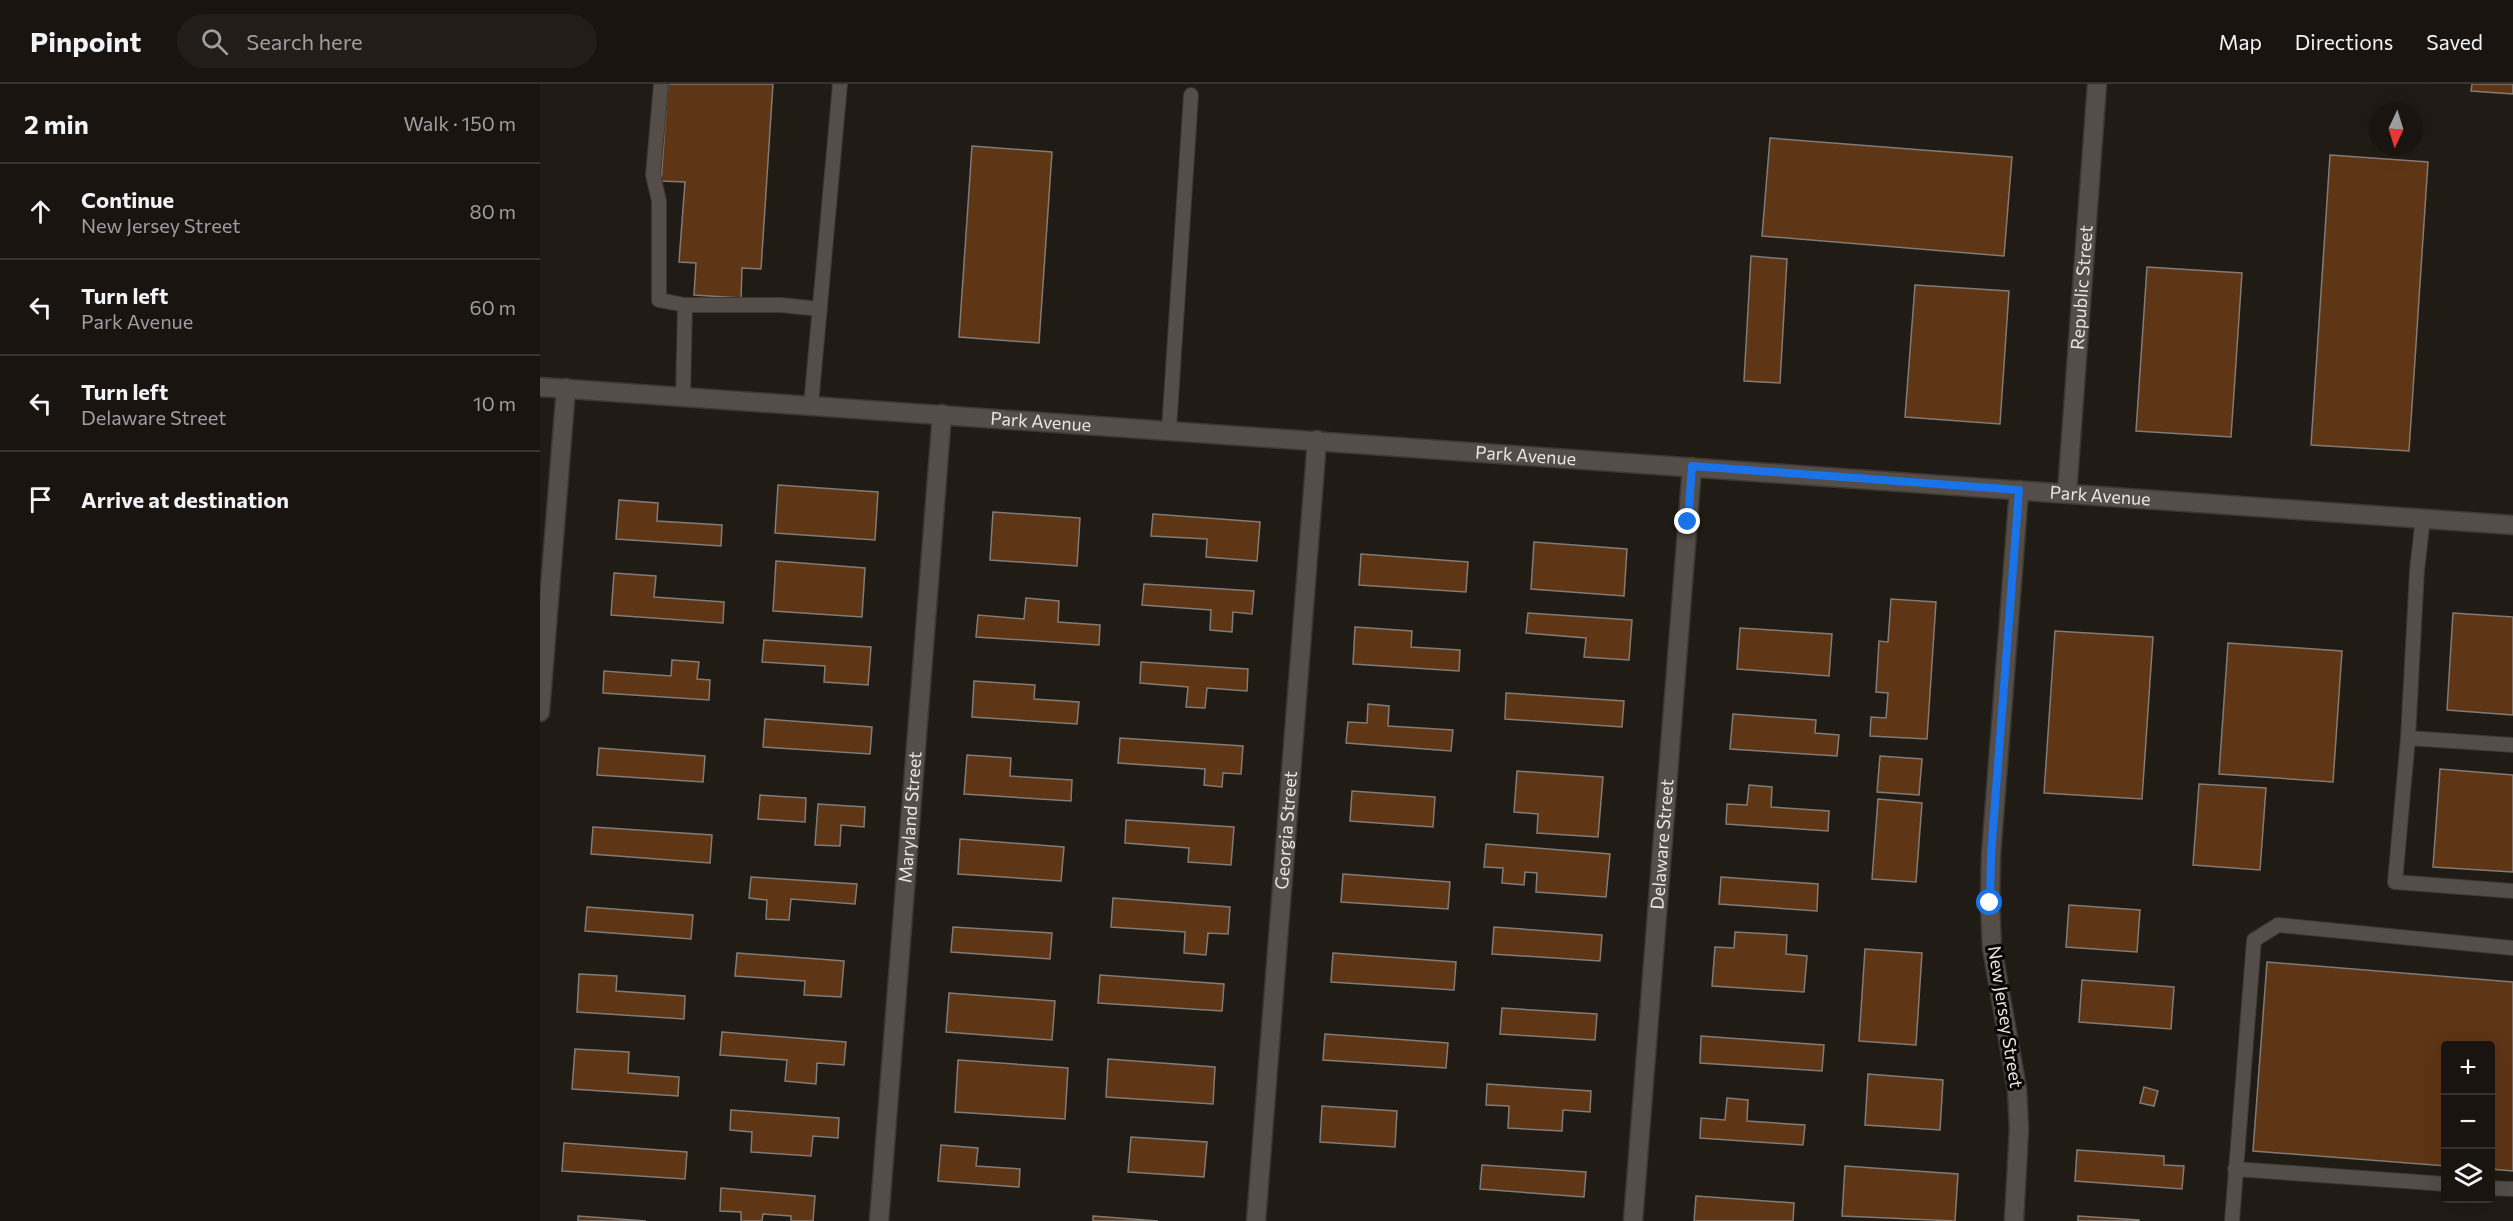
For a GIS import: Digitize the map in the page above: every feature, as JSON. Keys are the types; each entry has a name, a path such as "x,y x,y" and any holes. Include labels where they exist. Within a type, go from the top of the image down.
{"street":[{"name":"Republic Street","path":"2067,493 2097,84"},
{"name":"Park Avenue","path":"540,387 1169,429 2513,525"},
{"path":"540,712 542,662 566,388"},
{"name":"Maryland Street","path":"879,1221 942,414"},
{"name":"Georgia Street","path":"1256,1221 1317,440"},
{"name":"Delaware Street","path":"1633,1221 1692,466"},
{"name":"New Jersey Street","path":"2014,1221 2019,1148 2018,1089 1992,948 1990,903 1991,855 2019,490"}],"lane":[{"path":"661,84 653,175 659,201 659,300 685,305 782,305 820,309"},
{"path":"811,405 840,84"},
{"path":"1169,429 1191,95"},
{"path":"683,397 685,305"},
{"path":"2423,518 2417,570 2408,738 2395,882 2513,891"},
{"path":"2408,738 2513,745"},
{"path":"2232,1221 2254,940 2278,925 2513,948"},
{"path":"2235,1169 2441,1184"},
{"path":"2495,1188 2513,1190"}],"building":[{"path":"668,84 773,84 761,269 742,268 741,298 694,295 696,263 679,262 685,182 661,181"},
{"path":"2472,84 2513,84 2513,94 2471,91"},
{"path":"1770,138 2012,157 2004,256 1762,236"},
{"path":"972,146 1052,152 1039,343 959,337"},
{"path":"2330,155 2428,162 2409,451 2311,445"},
{"path":"1751,256 1787,259 1780,383 1744,381"},
{"path":"2147,267 2242,273 2231,437 2136,431"},
{"path":"1915,285 2009,291 2000,424 1905,417"},
{"path":"778,485 878,492 875,540 775,533"},
{"path":"619,500 658,503 657,521 722,525 721,546 616,539"},
{"path":"993,512 1080,518 1077,566 990,560"},
{"path":"1153,514 1260,522 1257,561 1206,557 1207,539 1151,536"},
{"path":"1534,542 1627,549 1624,596 1531,589"},
{"path":"1361,554 1468,562 1466,592 1359,585"},
{"path":"776,561 865,568 862,617 773,611"},
{"path":"614,573 656,576 654,597 724,602 723,623 611,615"},
{"path":"1144,584 1254,591 1252,614 1233,612 1232,632 1210,630 1211,610 1142,605"},
{"path":"1026,598 1059,601 1058,622 1100,625 1099,645 976,637 978,615 1024,619"},
{"path":"1891,599 1936,602 1927,739 1870,736 1871,717 1886,718 1888,693 1876,692 1879,641 1888,642"},
{"path":"1528,613 1632,620 1629,660 1584,657 1586,638 1526,633"},
{"path":"2453,613 2513,617 2513,715 2447,710"},
{"path":"1355,627 1412,631 1411,647 1460,650 1459,671 1353,664"},
{"path":"1740,628 1832,634 1829,676 1737,669"},
{"path":"2055,631 2153,637 2142,799 2044,793"},
{"path":"764,640 871,647 868,685 824,682 825,666 762,662"},
{"path":"2228,643 2342,651 2333,782 2219,774"},
{"path":"672,660 699,662 697,679 710,680 709,700 603,693 604,671 671,676"},
{"path":"1141,662 1248,669 1247,691 1207,688 1205,708 1186,707 1188,687 1140,683"},
{"path":"974,681 1035,685 1034,699 1079,702 1077,724 972,717"},
{"path":"1506,693 1624,701 1622,727 1505,719"},
{"path":"1368,704 1389,706 1388,726 1453,730 1451,751 1346,743 1348,722 1367,723"},
{"path":"1733,714 1816,720 1815,733 1839,735 1837,756 1730,749"},
{"path":"765,719 872,727 870,754 763,747"},
{"path":"1120,738 1243,746 1241,774 1223,773 1222,787 1204,785 1205,769 1118,763"},
{"path":"599,748 705,756 703,782 597,775"},
{"path":"967,755 1011,758 1010,776 1072,780 1071,801 964,794"},
{"path":"1880,756 1922,759 1919,795 1877,792"},
{"path":"2440,769 2513,775 2513,872 2433,867"},
{"path":"1517,771 1603,777 1598,837 1537,833 1538,814 1514,812"},
{"path":"2199,784 2266,788 2260,870 2193,865"},
{"path":"1749,785 1772,787 1771,807 1829,811 1828,831 1726,824 1727,804 1747,805"},
{"path":"1352,791 1435,797 1433,827 1350,821"},
{"path":"760,795 806,798 805,822 758,819"},
{"path":"1878,799 1922,803 1916,882 1872,879"},
{"path":"818,804 865,807 864,827 841,825 840,846 815,845"},
{"path":"1126,820 1234,827 1231,865 1188,862 1189,848 1125,843"},
{"path":"593,827 712,835 710,863 591,854"},
{"path":"960,839 1064,847 1061,881 958,874"},
{"path":"1486,844 1610,854 1606,897 1536,892 1537,873 1525,872 1524,885 1502,883 1503,868 1484,867"},
{"path":"1343,874 1450,882 1448,909 1341,902"},
{"path":"751,877 857,884 855,904 791,899 789,920 766,919 767,900 749,898"},
{"path":"1721,877 1818,884 1817,911 1719,904"},
{"path":"1113,898 1230,907 1228,934 1208,933 1206,955 1184,953 1185,932 1111,927"},
{"path":"2069,905 2140,910 2137,952 2066,947"},
{"path":"587,907 693,915 691,939 585,931"},
{"path":"953,927 1052,933 1050,959 951,952"},
{"path":"1494,927 1602,935 1600,961 1492,954"},
{"path":"1735,932 1787,935 1786,954 1807,956 1804,992 1712,986 1715,947 1734,948"},
{"path":"1865,949 1922,953 1916,1045 1859,1041"},
{"path":"737,953 844,961 841,997 804,995 805,981 735,976"},
{"path":"1333,953 1456,962 1454,990 1331,982"},
{"path":"2267,962 2513,982 2513,1171 2495,1169 2495,1041 2441,1041 2441,1166 2253,1151"},
{"path":"579,974 617,976 616,991 685,996 684,1019 577,1012"},
{"path":"1100,975 1224,984 1222,1011 1098,1003"},
{"path":"2082,980 2174,987 2171,1029 2079,1022"},
{"path":"949,993 1055,1001 1052,1040 946,1032"},
{"path":"1502,1008 1597,1014 1595,1040 1500,1034"},
{"path":"722,1032 846,1042 844,1065 817,1063 816,1084 785,1081 787,1060 720,1055"},
{"path":"1325,1034 1448,1043 1446,1068 1323,1060"},
{"path":"1701,1036 1824,1045 1822,1071 1700,1063"},
{"path":"575,1049 629,1052 628,1073 679,1077 678,1096 572,1089"},
{"path":"1108,1059 1215,1067 1213,1104 1106,1097"},
{"path":"958,1060 1068,1068 1065,1119 955,1112"},
{"path":"1868,1074 1943,1080 1940,1130 1865,1125"},
{"path":"1487,1084 1591,1091 1590,1112 1563,1110 1562,1131 1508,1128 1509,1106 1486,1105"},
{"path":"2144,1087 2158,1091 2154,1106 2140,1103"},
{"path":"1727,1098 1748,1100 1747,1121 1805,1125 1803,1145 1700,1138 1701,1118 1725,1120"},
{"path":"1322,1106 1397,1111 1395,1147 1320,1142"},
{"path":"731,1110 839,1118 838,1138 813,1136 811,1156 751,1152 752,1132 730,1130"},
{"path":"1131,1137 1207,1142 1204,1177 1128,1172"},
{"path":"564,1143 687,1152 685,1179 562,1171"},
{"path":"941,1145 978,1148 976,1166 1020,1169 1019,1187 938,1181"},
{"path":"2077,1150 2164,1156 2164,1165 2184,1166 2182,1189 2075,1181"},
{"path":"1482,1165 1586,1172 1584,1197 1480,1189"},
{"path":"1845,1166 1958,1174 1955,1221 1842,1216"},
{"path":"721,1188 815,1196 813,1221 791,1221 791,1216 763,1214 762,1221 741,1221 741,1212 720,1211"},
{"path":"1696,1196 1794,1203 1793,1221 1694,1221"},
{"path":"578,1216 646,1221 578,1221"},
{"path":"1093,1216 1158,1221 1093,1221"},
{"path":"2078,1216 2139,1220 2139,1221 2078,1221"}],"route":[{"path":"1688,522 1692,466 2019,490 1991,855 1990,903"}]}
